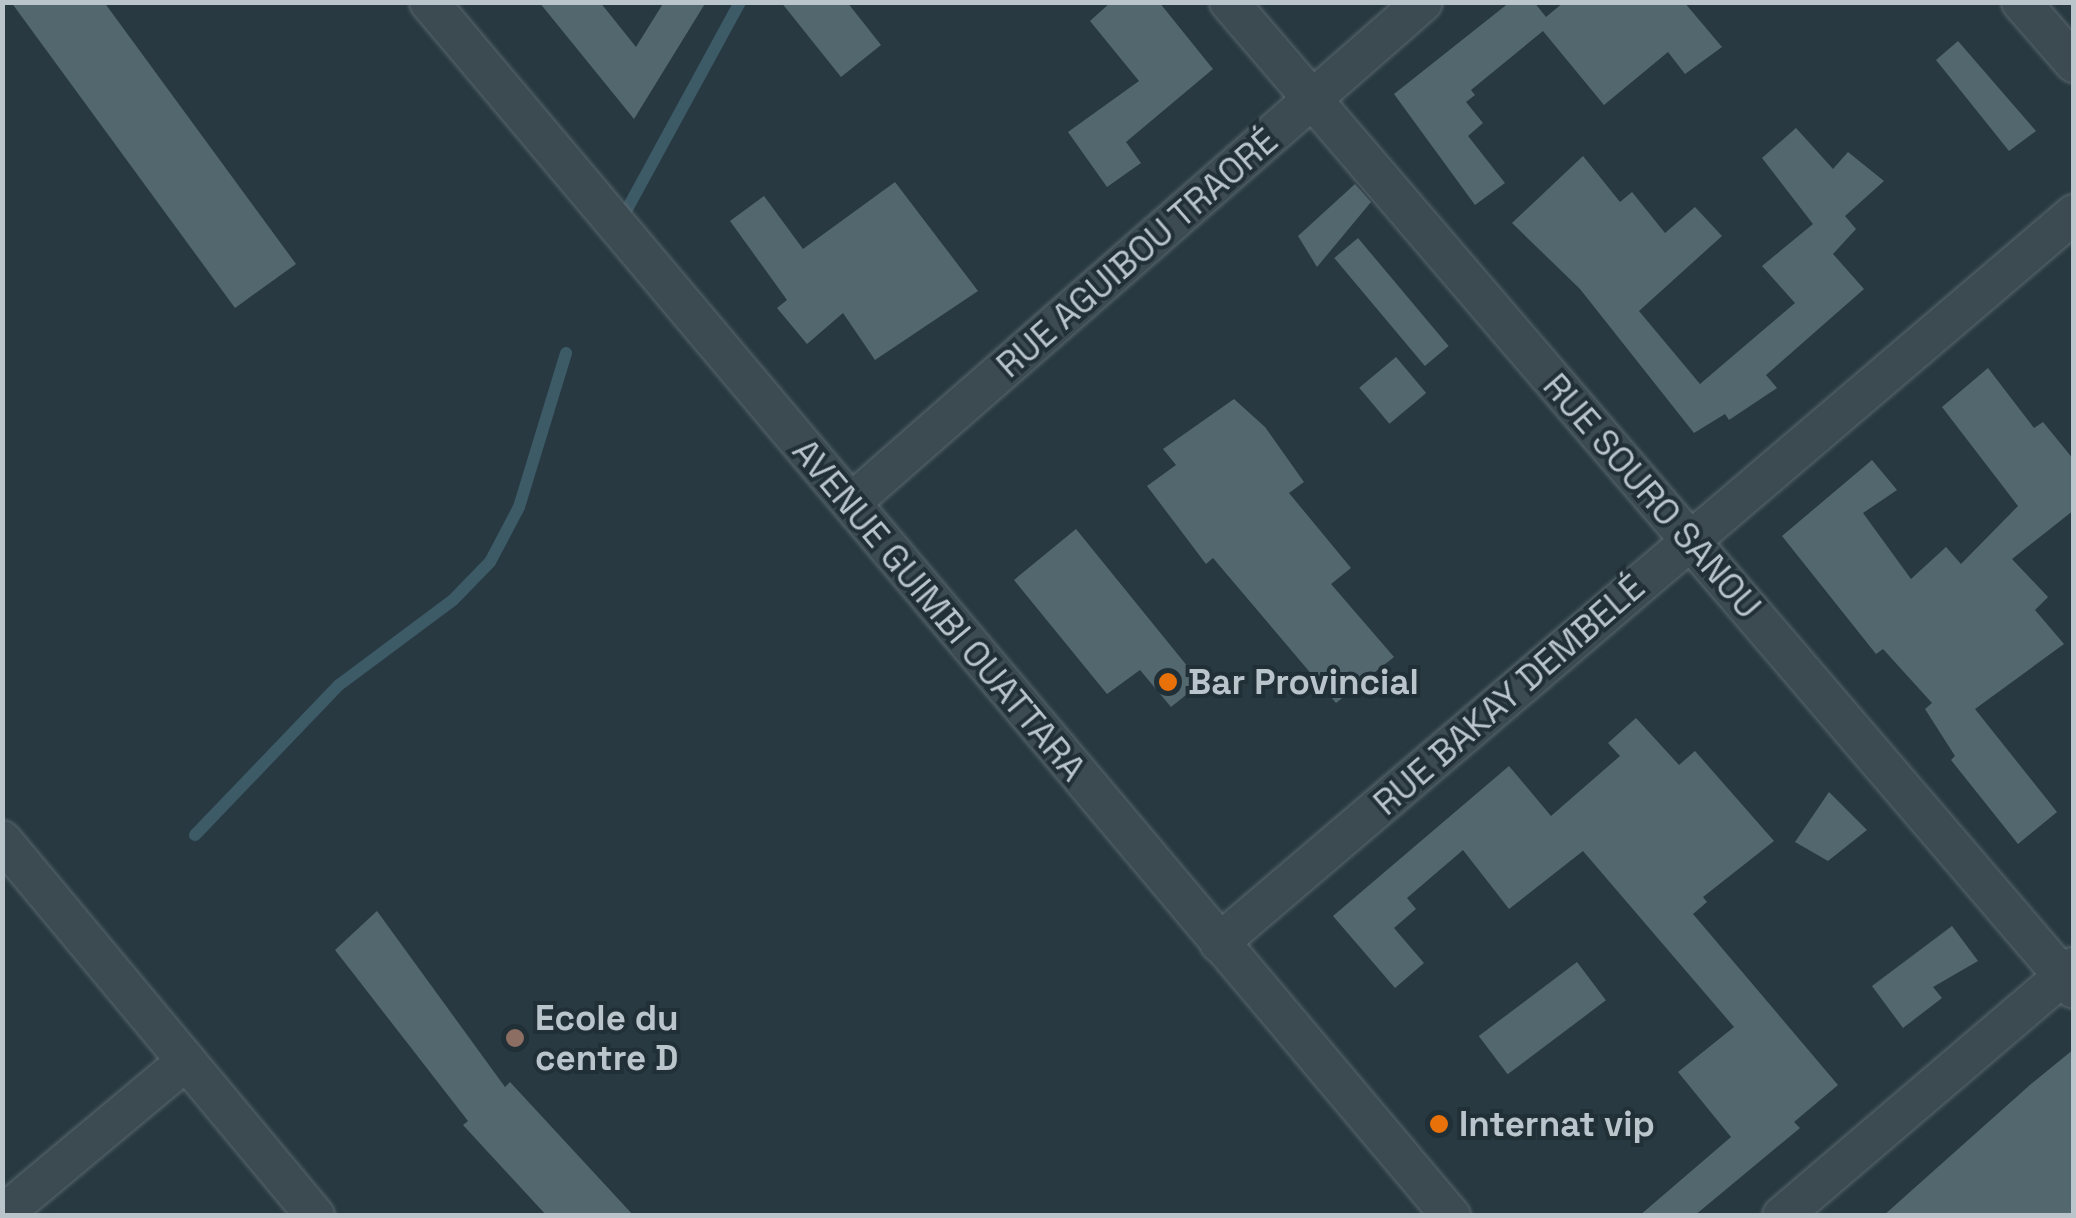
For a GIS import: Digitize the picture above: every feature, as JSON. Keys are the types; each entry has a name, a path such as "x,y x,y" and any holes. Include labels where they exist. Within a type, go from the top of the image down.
{"street":[{"name":"AVENUE GUIMBI OUATTARA","path":"429,2 1451,1216"},
{"name":"RUE SOURO SANOU","path":"1229,2 2070,977"},
{"name":"RUE AGUIBOU TRAORÉ","path":"850,503 1423,2"},
{"path":"2022,2 2074,63"},
{"name":"RUE BAKAY DEMBELÉ","path":"1219,943 2074,214"},
{"path":"2,840 316,1216"},
{"path":"1782,1216 2070,977"},
{"path":"2,1215 186,1061"}],"building":[{"path":"11,2 104,2 296,264 235,308"},
{"path":"539,2 600,2 636,47 664,2 706,2 634,119"},
{"path":"781,2 847,2 881,45 841,77"},
{"path":"1111,2 1159,2 1213,69 1126,142 1141,163 1107,187 1068,132 1139,81 1090,21"},
{"path":"1510,2 1534,2 1546,17 1564,2 1684,2 1722,47 1685,74 1668,52 1604,105 1543,31 1471,90 1475,95 1466,102 1483,123 1468,136 1505,183 1475,205 1394,94"},
{"path":"1958,41 2036,131 2009,151 1936,60"},
{"path":"1796,128 1833,169 1848,152 1884,181 1845,216 1856,229 1833,254 1864,289 1766,375 1777,388 1729,420 1725,414 1694,433 1580,289 1512,223 1583,156 1620,202 1632,192 1665,233 1695,207 1722,236 1639,311 1700,384 1795,303 1762,266 1813,224 1762,158"},
{"path":"895,182 978,291 875,360 843,313 807,344 777,308 787,300 730,221 764,196 803,249"},
{"path":"1355,184 1371,202 1317,267 1298,236"},
{"path":"1358,238 1449,346 1425,366 1334,258"},
{"path":"1396,357 1426,393 1389,424 1359,388"},
{"path":"1988,368 2034,428 2043,422 2074,460 2074,510 2012,559 2048,597 2035,610 2064,644 1975,709 2057,812 2018,844 1951,760 1955,756 1925,709 1932,703 1883,649 1876,654 1782,536 1872,460 1897,490 1863,513 1911,579 1946,547 1961,564 2018,506 1942,407"},
{"path":"1234,399 1265,427 1304,482 1289,493 1351,568 1331,584 1394,657 1336,703 1213,558 1206,564 1147,486 1176,465 1163,449"},
{"path":"1076,529 1201,683 1171,707 1140,670 1107,694 1014,580"},
{"path":"1636,718 1679,765 1695,751 1774,841 1703,897 1707,902 1693,914 1838,1085 1794,1122 1800,1128 1694,1216 1639,1216 1731,1137 1678,1072 1734,1027 1583,851 1509,909 1463,850 1407,898 1416,909 1394,928 1424,963 1395,988 1333,916 1509,766 1551,816 1620,756 1608,743"},
{"path":"1829,792 1867,830 1828,861 1795,842"},
{"path":"377,911 505,1087 510,1082 634,1216 547,1216 463,1125 468,1121 335,950"},
{"path":"1952,926 1978,961 1933,987 1942,998 1903,1028 1872,986"},
{"path":"1577,962 1606,1000 1508,1074 1479,1036"},
{"path":"2074,1049 2074,1216 1883,1216 2031,1084"}],"waterway":[{"path":"625,213 740,2"},
{"path":"195,835 339,685 453,600 490,562 519,507 566,353"}],"place":[{"name":"Bar Provincial","path":"1168,682"},
{"name":"Ecole du centre D","path":"515,1038"},
{"name":"Internat vip","path":"1439,1124"}]}
